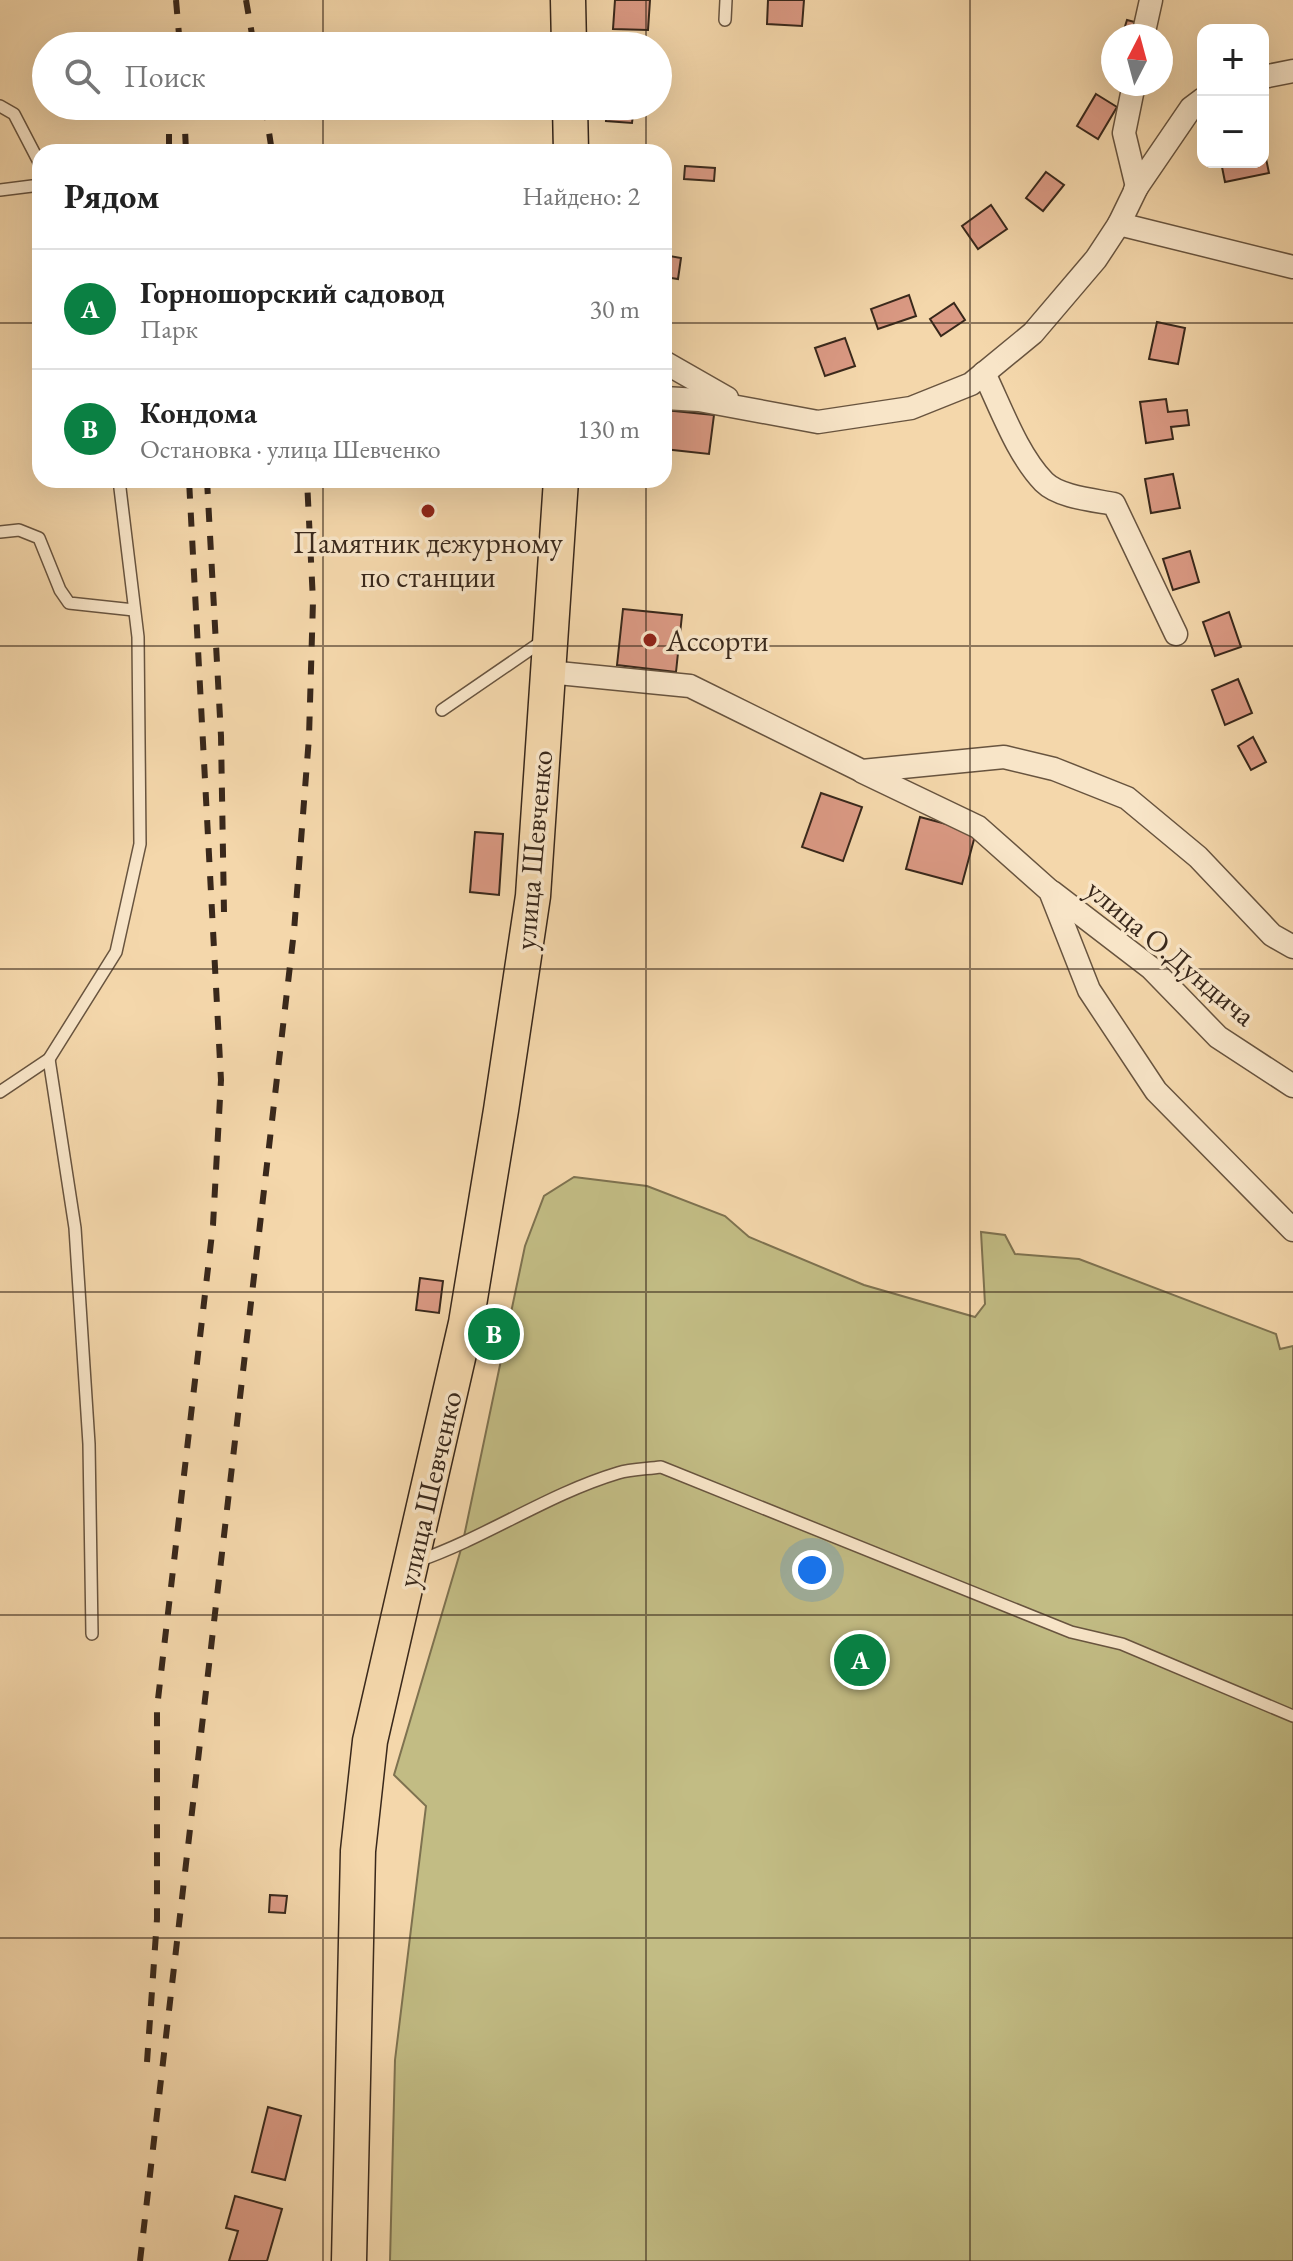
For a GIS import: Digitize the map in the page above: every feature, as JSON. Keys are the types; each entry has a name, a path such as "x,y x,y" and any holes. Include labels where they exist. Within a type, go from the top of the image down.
{"main road":[{"path":"568,0 569,32"},
{"path":"570,120 571,144"},
{"name":"улица Шевченко","path":"349,2261 358,1851 370,1741 466,1323 506,1080 533,896 560,488"}],"street":[{"path":"1146,24 1151,0"},
{"path":"1269,76 1293,71"},
{"path":"1132,96 1124,133 1135,190"},
{"path":"672,398 699,400 818,422 911,408 971,384 1033,333 1096,259 1119,224 1135,190 1197,104"},
{"path":"1119,224 1293,267"},
{"path":"672,366 753,411"},
{"path":"984,373 1023,450 1045,483 1076,496 1114,504 1176,634"},
{"name":"улица О.Дундича","path":"548,672 690,686 978,827 1050,891 1151,968 1218,1037 1293,1086"},
{"path":"862,771 1004,757 1054,769 1127,798 1198,857 1272,935 1293,947"},
{"name":"улица О.Дундича","path":"1050,891 1089,990 1156,1091 1293,1230"}],"lane":[{"path":"725,20 726,0"},
{"path":"0,106 14,114 32,149"},
{"path":"0,190 32,186"},
{"path":"0,1092 49,1059 116,952 140,844 138,637 120,488"},
{"path":"0,532 19,530 39,538 60,590 69,603 134,610"},
{"path":"442,710 551,635"},
{"path":"49,1059 75,1228 89,1444 92,1634"},
{"path":"413,1563 462,1546 608,1477 661,1467 1071,1632 1122,1644 1293,1716"}],"shaded area":[{"path":"574,1177 647,1186 725,1216 749,1237 864,1285 975,1317 985,1304 981,1232 1005,1235 1015,1254 1079,1259 1276,1334 1280,1349 1293,1346 1293,2261 390,2261 395,2060 426,1806 394,1775 462,1546 525,1246 544,1196"}],"building":[{"path":"615,0 650,0 648,30 613,29"},
{"path":"768,0 804,0 802,26 767,24"},
{"path":"1096,94 1117,107 1098,139 1077,126"},
{"path":"606,120 632,120 632,123"},
{"path":"685,166 715,168 714,181 684,179"},
{"path":"1222,168 1268,168 1269,173 1225,182"},
{"path":"1046,172 1064,185 1043,211 1026,198"},
{"path":"991,205 1007,229 978,249 962,226"},
{"path":"672,256 681,258 678,279 672,278"},
{"path":"909,295 916,316 878,329 871,309"},
{"path":"954,303 965,320 941,336 930,319"},
{"path":"1157,322 1185,328 1178,364 1149,359"},
{"path":"845,338 855,366 825,376 815,348"},
{"path":"1166,399 1168,412 1187,410 1189,425 1171,427 1173,439 1146,443 1140,402"},
{"path":"672,411 714,415 709,454 672,450"},
{"path":"1173,474 1180,508 1151,513 1145,479"},
{"path":"1190,551 1199,582 1173,590 1163,559"},
{"name":"Ассорти","path":"623,609 682,615 676,672 617,665"},
{"path":"1229,612 1241,647 1215,656 1203,622"},
{"path":"1238,679 1252,713 1225,725 1212,690"},
{"path":"1253,737 1266,762 1251,770 1238,746"},
{"path":"821,793 862,807 843,861 802,847"},
{"path":"920,817 976,832 962,884 906,869"},
{"path":"475,832 503,834 499,895 470,892"},
{"path":"420,1278 443,1281 439,1313 416,1310"},
{"path":"270,1895 287,1896 285,1913 269,1912"},
{"path":"268,2107 301,2116 285,2180 252,2172"},
{"path":"235,2196 282,2209 267,2261 229,2261 238,2231 226,2228"}],"railway":[{"path":"176,0 179,32"},
{"path":"246,0 252,32"},
{"path":"169,120 169,144"},
{"path":"185,120 186,144"},
{"path":"267,120 271,144"},
{"path":"147,2062 157,1919 157,1708 213,1225 221,1080 189,488"},
{"path":"207,488 221,736 224,912"},
{"path":"140,2261 294,931 309,737 313,601 307,488"}],"place":[{"name":"Памятник дежурному по станции","path":"428,511"},
{"name":"Ассорти","path":"650,640"},
{"name":"Кондома","path":"494,1334"},
{"name":"Горношорский садовод","path":"860,1660"}]}
